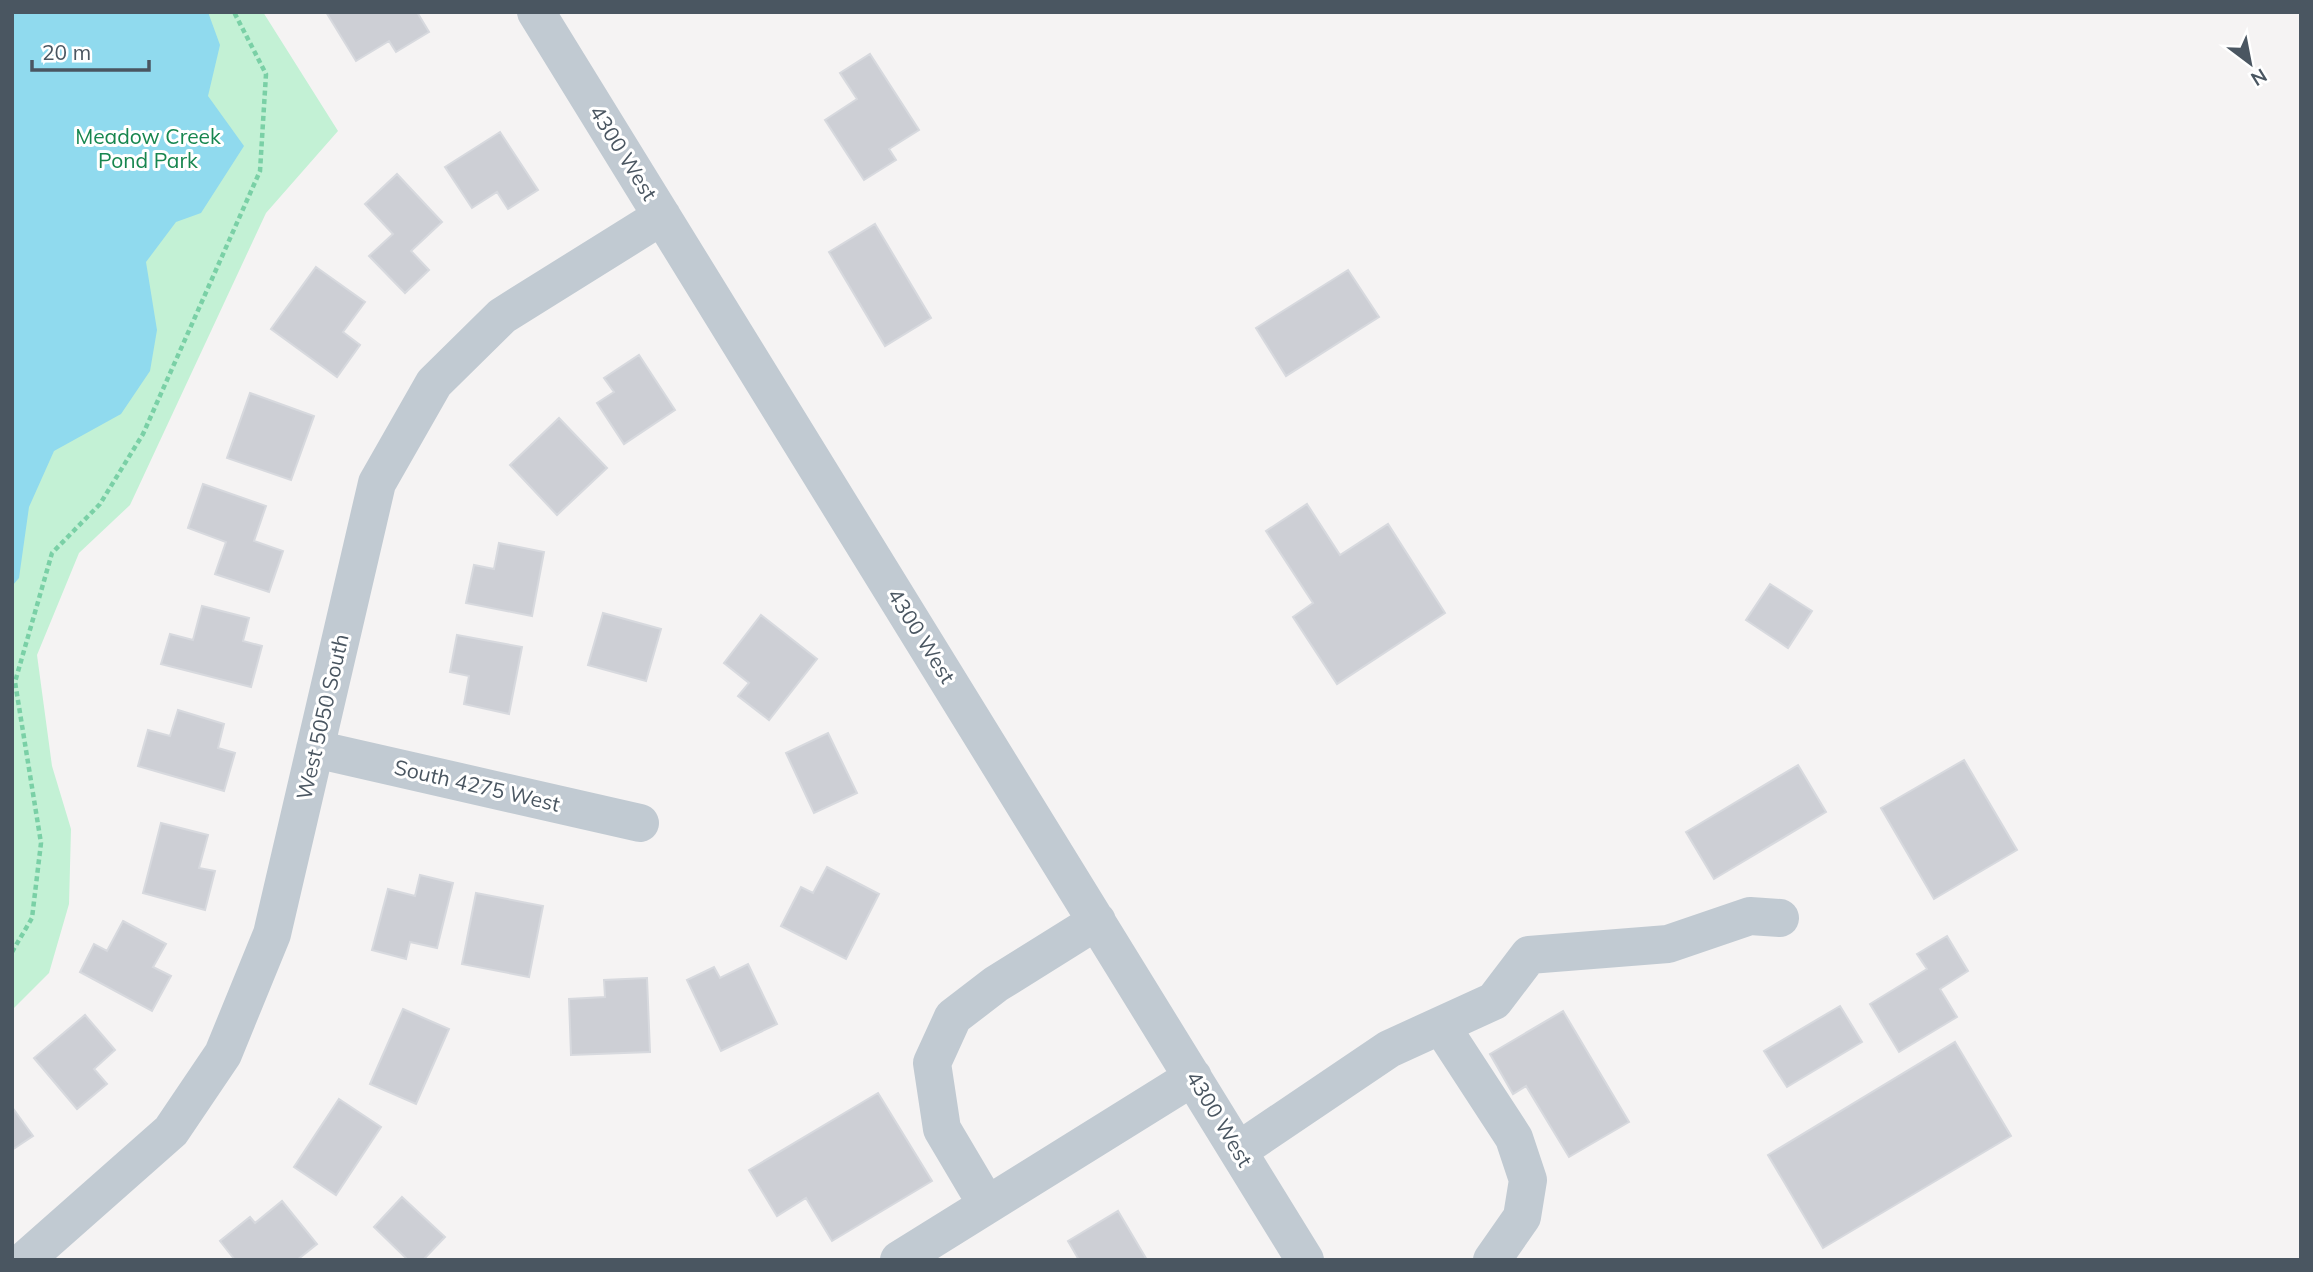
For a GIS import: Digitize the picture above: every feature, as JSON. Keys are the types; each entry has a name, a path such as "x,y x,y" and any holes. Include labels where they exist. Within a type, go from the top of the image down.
{"street":[{"name":"4300 West","path":"536,12 1305,1260"},
{"name":"West 5050 South","path":"25,1260 171,1131 223,1054 272,934 377,483 434,383 502,316 662,216"},
{"name":"South 4275 West","path":"315,749 640,823"},
{"path":"1238,1151 1389,1049 1493,1001 1529,955 1668,944 1750,916 1780,918"},
{"path":"987,1205 942,1129 932,1063 953,1017 996,984 1097,922"},
{"path":"1441,1026 1514,1138 1528,1180 1521,1217 1492,1260"},
{"path":"898,1260 1193,1077"}],"path":[{"path":"12,951 32,918 41,843 15,682 52,552 100,504 143,434 260,171 267,74 234,12"}],"green space":[{"name":"Meadow Creek Pond Park","path":"12,12 263,12 338,131 266,213 130,505 79,553 37,655 52,766 71,829 69,904 49,973 12,1010"}],"water":[{"path":"12,12 208,12 220,45 208,96 244,146 201,213 176,222 146,262 157,330 150,371 121,414 54,451 29,507 19,578 12,586"}],"building":[{"path":"326,12 417,12 429,32 396,52 389,41 356,61"},
{"path":"870,54 919,130 889,149 896,160 864,180 825,120 857,99 840,73"},
{"path":"500,132 538,190 508,209 497,192 472,208 445,167"},
{"path":"397,174 442,222 411,251 429,270 405,293 369,256 393,234 365,204"},
{"path":"875,224 931,318 885,346 829,252"},
{"path":"316,267 365,302 343,332 360,345 337,377 271,329"},
{"path":"1348,270 1379,317 1286,376 1256,328"},
{"path":"639,355 675,410 624,444 597,403 614,392 604,378"},
{"path":"250,393 314,416 291,480 227,458"},
{"path":"559,418 607,468 557,515 510,465"},
{"path":"203,484 266,506 254,541 283,551 269,592 215,574 226,542 188,528"},
{"path":"1307,504 1340,555 1388,524 1445,613 1337,684 1293,617 1313,603 1266,531"},
{"path":"499,543 544,552 532,616 466,603 474,565 494,569"},
{"path":"1770,584 1812,611 1788,648 1746,620"},
{"path":"202,606 249,618 243,641 262,646 251,687 161,664 170,634 193,640"},
{"path":"603,613 661,629 646,681 588,665"},
{"path":"761,615 817,659 769,720 738,696 749,683 724,663"},
{"path":"457,635 522,647 509,714 464,704 469,676 450,672"},
{"path":"178,710 224,724 218,748 235,753 224,791 138,766 148,730 170,736"},
{"path":"828,733 857,793 814,813 786,753"},
{"path":"1964,760 2017,850 1934,899 1881,808"},
{"path":"1798,765 1826,812 1714,879 1686,832"},
{"path":"161,823 208,835 199,868 215,871 205,910 143,893"},
{"path":"827,867 879,894 846,959 781,926 801,887 813,893"},
{"path":"420,875 453,883 437,948 410,942 406,959 372,950 388,889 415,896"},
{"path":"476,893 543,906 529,977 462,964"},
{"path":"123,921 166,944 153,967 171,976 152,1011 80,972 94,944 107,951"},
{"path":"1947,936 1968,971 1940,989 1957,1017 1899,1052 1870,1004 1927,969 1917,954"},
{"path":"748,964 777,1024 721,1051 687,980 714,967 720,978"},
{"path":"647,978 650,1052 571,1055 569,999 605,997 604,980"},
{"path":"1840,1006 1862,1042 1787,1087 1764,1051"},
{"path":"403,1009 449,1029 416,1104 370,1084"},
{"path":"1563,1011 1629,1122 1569,1157 1526,1086 1513,1094 1490,1054"},
{"path":"85,1015 115,1050 94,1069 107,1084 77,1109 34,1058"},
{"path":"1955,1042 2011,1136 1823,1248 1768,1155"},
{"path":"878,1093 932,1181 832,1241 806,1198 777,1216 749,1170"},
{"path":"339,1099 381,1127 336,1195 294,1167"},
{"path":"12,1107 33,1136 12,1150"},
{"path":"402,1197 445,1237 423,1260 408,1260 374,1227"},
{"path":"282,1201 317,1244 297,1260 235,1260 220,1241 250,1217 255,1223"},
{"path":"1118,1211 1147,1260 1079,1260 1068,1241"}]}
